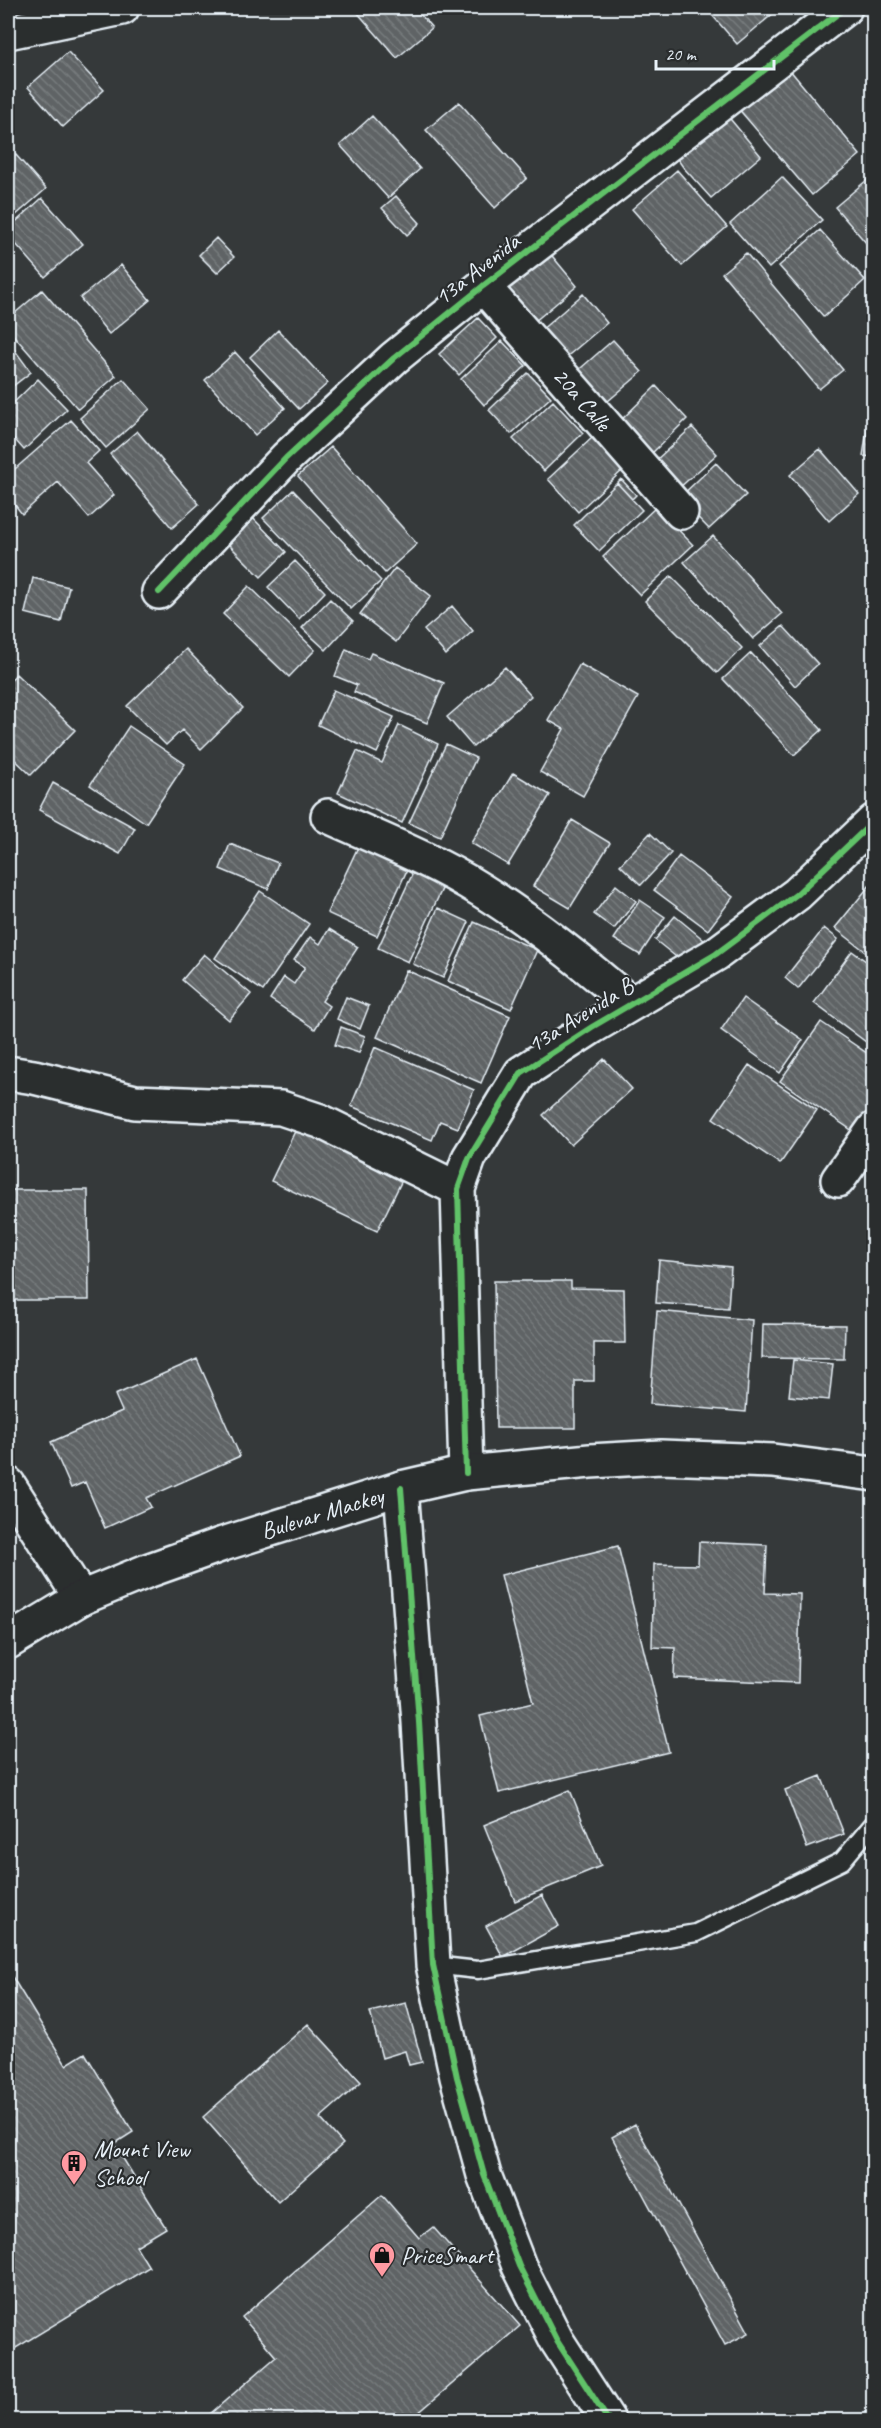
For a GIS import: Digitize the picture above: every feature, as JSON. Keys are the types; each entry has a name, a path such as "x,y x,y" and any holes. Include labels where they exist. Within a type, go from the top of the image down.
{"street":[{"path":"8,32 122,8"},
{"name":"13a Avenida","path":"159,592 286,458 394,358 483,286 845,8"},
{"name":"20a Calle","path":"483,286 681,512"},
{"path":"328,816 406,851 480,890 582,961 631,1004"},
{"name":"13a Avenida B","path":"466,1473 458,1188 469,1158 521,1073 716,954 797,894 873,821"},
{"path":"8,1073 34,1077 135,1102 282,1108 320,1121 458,1188"},
{"path":"838,1180 873,1129"},
{"name":"Bulevar Mackey","path":"8,1642 81,1598 147,1571 401,1488 466,1473 590,1461 661,1457 773,1461 873,1474"},
{"path":"8,1484 81,1598"},
{"path":"401,1488 419,1722 433,1965 457,2076 484,2175 524,2275 558,2341 609,2421"}],"lane":[{"path":"433,1965 478,1970 696,1933 842,1861 873,1823"}],"building":[{"path":"362,8 415,8 432,28 397,58 357,12"},
{"path":"706,8 770,8 775,12 737,44"},
{"path":"68,52 104,90 63,127 28,87"},
{"path":"780,58 860,155 812,195 731,100"},
{"path":"459,102 527,178 495,208 426,130"},
{"path":"721,108 761,156 711,198 671,150"},
{"path":"372,116 420,169 388,198 340,145"},
{"path":"8,146 46,189 15,216 8,208"},
{"path":"677,170 727,227 682,266 632,209"},
{"path":"874,174 874,252 835,207"},
{"path":"782,177 822,220 769,268 730,224"},
{"path":"396,196 420,223 407,235 382,208"},
{"path":"42,198 83,244 45,277 8,235 8,229"},
{"path":"820,230 865,280 824,317 779,266"},
{"path":"216,238 234,257 217,273 199,255"},
{"path":"548,251 577,286 534,322 505,288"},
{"path":"746,253 843,370 819,389 722,273"},
{"path":"121,265 150,300 109,334 80,298"},
{"path":"42,290 116,376 78,409 8,329 8,319"},
{"path":"583,294 607,323 564,359 540,331"},
{"path":"478,318 497,338 459,375 439,354"},
{"path":"278,330 328,383 299,409 250,357"},
{"path":"613,340 642,372 601,407 574,374"},
{"path":"8,341 31,372 8,390"},
{"path":"502,341 526,366 484,405 461,379"},
{"path":"235,352 285,408 255,435 205,380"},
{"path":"528,373 551,397 511,434 489,410"},
{"path":"38,379 67,409 24,450 8,432 8,408"},
{"path":"123,379 150,409 106,448 80,418"},
{"path":"656,386 687,419 648,457 616,425"},
{"path":"553,401 583,433 544,471 513,439"},
{"path":"870,411 874,412 874,457 863,456"},
{"path":"71,420 99,451 86,463 114,495 89,518 58,482 22,514 8,496 8,475"},
{"path":"692,427 717,454 678,489 654,462"},
{"path":"137,431 199,504 172,528 110,454"},
{"path":"593,437 624,469 578,512 548,479"},
{"path":"331,447 417,544 385,573 298,476"},
{"path":"820,449 859,494 829,521 790,475"},
{"path":"716,463 746,495 709,529 679,498"},
{"path":"621,479 636,495 632,499 617,483"},
{"path":"617,483 642,510 599,551 574,525"},
{"path":"293,490 381,581 351,609 263,518"},
{"path":"656,507 693,545 640,595 603,557"},
{"path":"249,514 286,552 261,577 223,539"},
{"path":"713,536 782,614 753,639 684,562"},
{"path":"295,561 325,592 299,619 268,587"},
{"path":"395,568 431,596 396,642 360,614"},
{"path":"671,576 742,648 717,673 645,601"},
{"path":"33,578 69,587 61,622 25,613"},
{"path":"249,586 315,650 289,677 223,614"},
{"path":"330,599 353,621 326,650 302,628"},
{"path":"452,606 473,631 446,655 424,630"},
{"path":"783,626 818,664 795,686 760,646"},
{"path":"186,649 243,708 201,749 182,730 166,745 127,706"},
{"path":"346,649 368,659 371,653 444,683 427,723 354,692 357,685 335,676"},
{"path":"751,653 822,730 794,755 723,679"},
{"path":"580,664 638,697 583,796 540,772 564,729 548,720"},
{"path":"505,667 531,696 473,747 447,717"},
{"path":"16,674 75,730 31,775 8,753 8,684"},
{"path":"334,690 394,717 377,753 318,725"},
{"path":"399,725 438,744 402,823 338,793 357,751 382,763"},
{"path":"129,726 185,764 146,823 90,785"},
{"path":"446,744 476,758 440,837 409,823"},
{"path":"513,773 550,795 508,865 471,843"},
{"path":"53,783 135,828 120,854 39,810"},
{"path":"572,820 610,843 570,908 533,886"},
{"path":"650,833 671,853 641,885 620,865"},
{"path":"230,844 278,863 268,889 220,869"},
{"path":"358,847 407,870 377,936 327,913"},
{"path":"679,856 733,897 708,930 654,890"},
{"path":"419,860 449,874 408,962 378,948"},
{"path":"874,880 874,958 835,928"},
{"path":"616,885 636,901 614,929 594,914"},
{"path":"260,891 309,924 263,991 215,958"},
{"path":"640,900 665,917 640,955 614,939"},
{"path":"438,908 469,922 443,978 413,964"},
{"path":"675,916 704,940 685,964 655,940"},
{"path":"474,922 537,950 511,1009 448,981"},
{"path":"824,928 838,939 798,989 785,978"},
{"path":"329,929 358,947 322,1001 329,1006 315,1029 270,999 284,977 294,984 305,967 294,960 310,937 320,944"},
{"path":"852,951 874,967 874,1048 814,1003"},
{"path":"204,954 251,994 229,1020 182,980"},
{"path":"406,970 510,1016 481,1083 377,1037"},
{"path":"346,997 369,1006 360,1029 337,1019"},
{"path":"743,998 803,1040 780,1073 721,1030"},
{"path":"821,1022 874,1058 874,1123 863,1138 780,1081"},
{"path":"341,1027 365,1036 359,1053 335,1045"},
{"path":"375,1047 474,1090 458,1128 440,1121 432,1140 351,1106"},
{"path":"604,1059 632,1089 571,1145 543,1115"},
{"path":"749,1065 817,1110 780,1164 713,1118"},
{"path":"299,1123 405,1174 377,1231 271,1181"},
{"path":"8,1190 88,1190 89,1300 8,1300"},
{"path":"659,1260 731,1267 728,1308 656,1303"},
{"path":"494,1281 571,1281 571,1288 624,1289 625,1343 594,1343 594,1381 575,1381 575,1428 496,1428"},
{"path":"657,1311 752,1320 746,1412 650,1404"},
{"path":"763,1324 845,1325 844,1359 762,1358"},
{"path":"197,1359 240,1456 146,1498 151,1507 105,1528 85,1482 71,1488 51,1442 122,1411 115,1395"},
{"path":"793,1360 833,1364 829,1400 789,1396"},
{"path":"699,1542 767,1545 765,1593 800,1594 798,1683 674,1678 675,1648 652,1647 654,1564 698,1565"},
{"path":"618,1546 669,1752 499,1793 480,1716 533,1703 501,1575"},
{"path":"821,1776 844,1834 807,1848 785,1790"},
{"path":"570,1790 601,1866 515,1901 484,1825"},
{"path":"542,1895 559,1926 503,1957 486,1926"},
{"name":"Mount View School","path":"8,1970 66,2065 85,2053 133,2132 114,2144 166,2228 136,2246 149,2267 11,2351 8,2345"},
{"path":"406,2003 422,2062 409,2065 405,2051 382,2058 370,2012"},
{"path":"308,2024 361,2082 320,2118 343,2144 278,2202 203,2117"},
{"path":"635,2124 749,2333 725,2345 612,2137"},
{"name":"PriceSmart","path":"382,2195 419,2238 433,2227 520,2326 410,2420 203,2420 276,2357 242,2317"}],"cycle path":[{"path":"159,592 286,458 394,358 483,286 845,8"},
{"path":"466,1473 458,1189 469,1158 521,1073 592,1027 716,954 797,894 874,821"},
{"path":"401,1488 419,1722 433,1965 457,2077 484,2175 519,2266 557,2341 608,2420"}],"place":[{"name":"Mount View School","path":"74,2186"},
{"name":"PriceSmart","path":"382,2278"}]}
